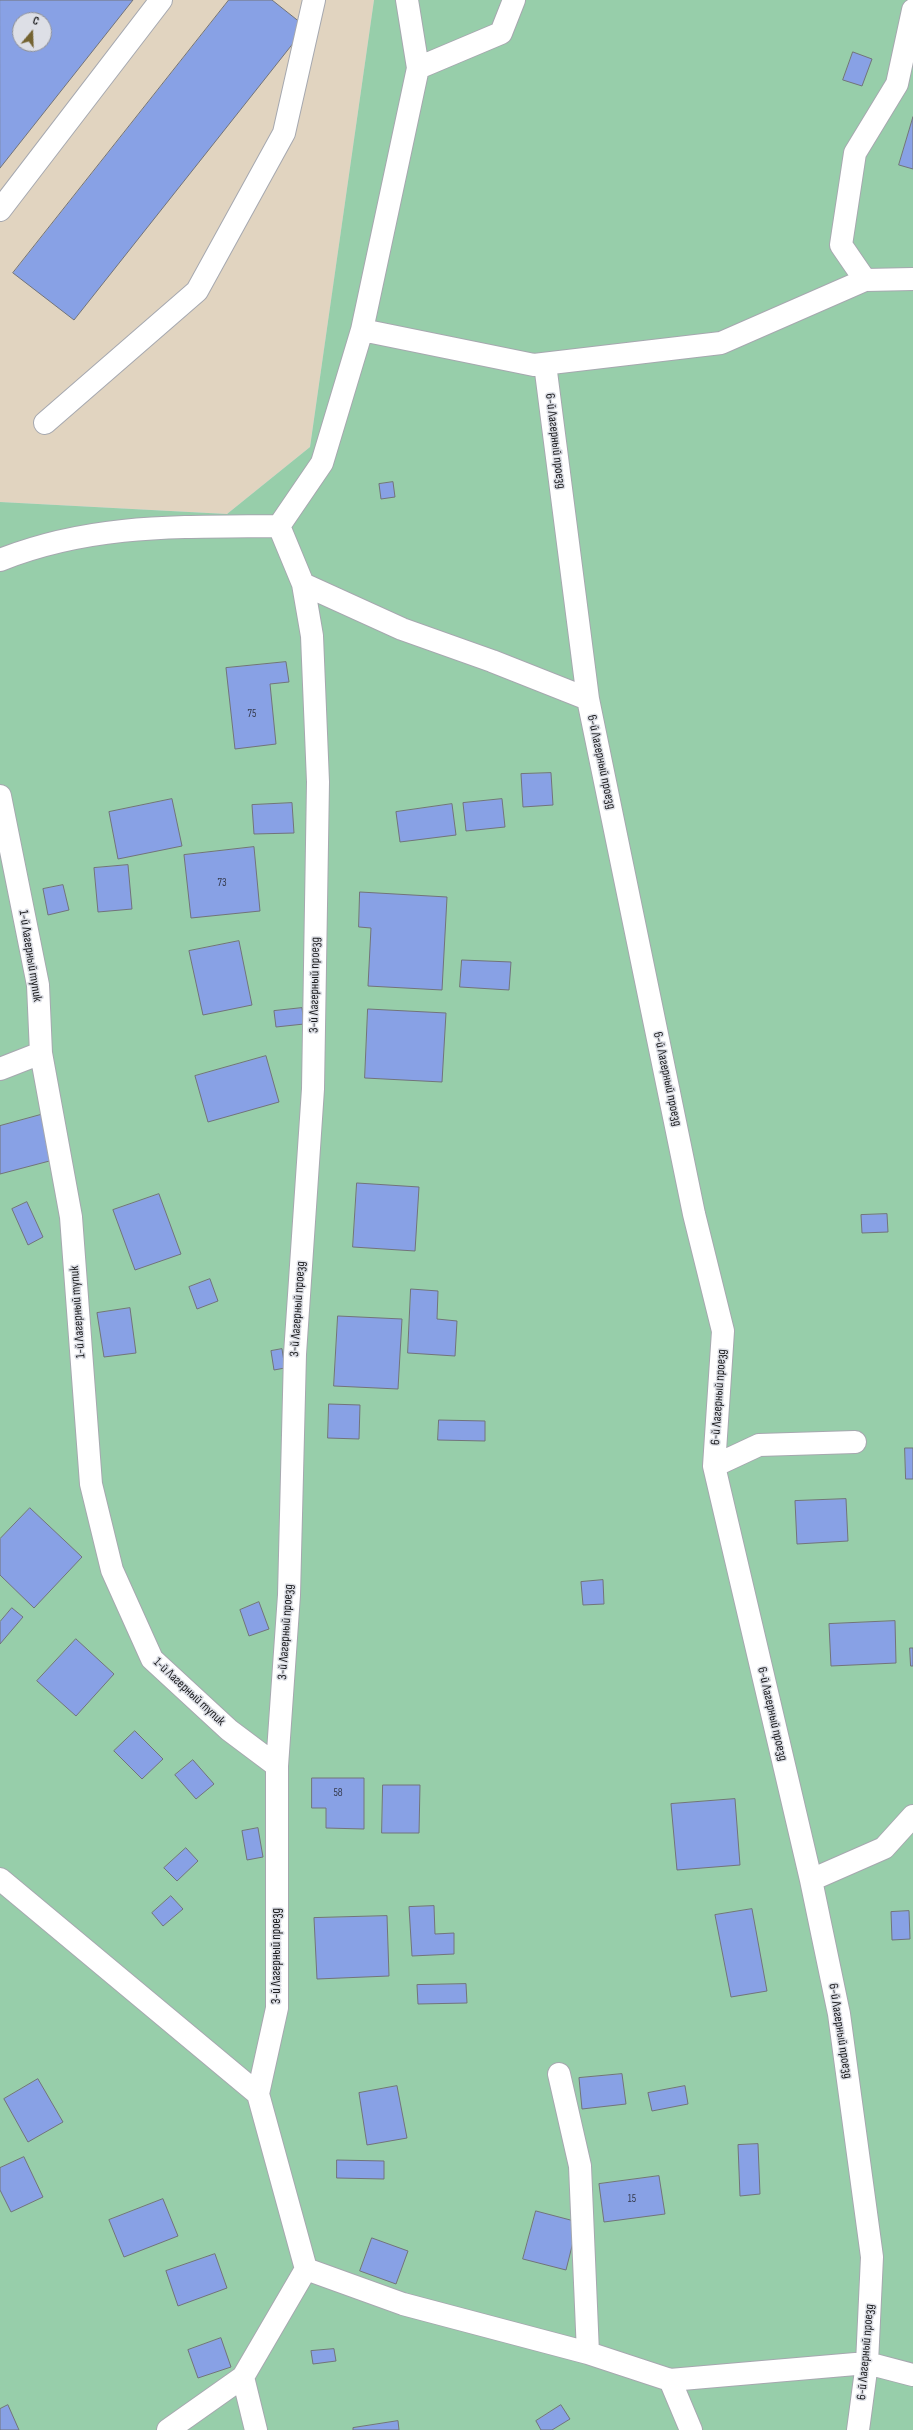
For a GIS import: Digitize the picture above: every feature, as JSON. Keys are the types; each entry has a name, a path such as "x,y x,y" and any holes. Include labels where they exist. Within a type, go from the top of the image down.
{"street":[{"path":"0,210 162,0"},
{"path":"44,422 197,291 284,133 314,0"},
{"path":"0,560 78,536 154,528 279,526 322,463 362,330 418,68 407,0"},
{"path":"418,68 501,33 514,0"},
{"path":"865,280 842,245 856,153 897,84 913,10"},
{"path":"362,330 534,365 545,364 721,343 865,280 913,279"},
{"name":"6-й Лагерный проезд","path":"545,364 588,699 694,1214 723,1331 714,1466 811,1880 839,2014 872,2257 867,2363 858,2430"},
{"name":"3-й Лагерный проезд","path":"258,2094 277,2008 277,1766 289,1595 295,1354 314,1089 318,782 312,636 303,584 279,526"},
{"path":"303,584 402,629 492,661 588,699"},
{"name":"1-й Лагерный тупик","path":"0,796 38,985 41,1053 71,1217 91,1484 112,1570 152,1659 229,1730 277,1766"},
{"path":"0,1069 41,1053"},
{"path":"714,1466 759,1445 855,1442"},
{"path":"811,1880 884,1848 913,1816"},
{"path":"0,1879 258,2094 306,2269 243,2377 168,2430"},
{"path":"559,2074 580,2166 588,2353"},
{"path":"306,2269 403,2304 588,2353 670,2380 867,2363 913,2375"},
{"path":"243,2377 256,2430"},
{"path":"670,2380 691,2430"}],"shaded area":[{"path":"0,0 374,0 310,447 227,514 0,502"}],"green space":[{"path":"374,0 913,0 913,2430 0,2430 0,502 227,514 310,447"}],"building":[{"path":"0,0 133,0 0,168"},
{"path":"229,0 272,0 306,27 74,320 13,273"},
{"path":"853,52 872,59 862,86 843,80"},
{"path":"913,117 913,169 899,165"},
{"path":"393,482 395,497 381,499 379,484"},
{"path":"286,662 289,682 270,684 276,744 235,749 226,668"},
{"path":"551,773 553,805 523,807 521,774"},
{"path":"172,799 182,846 118,859 109,812"},
{"path":"502,799 505,827 466,831 463,803"},
{"path":"292,803 294,833 254,834 252,805"},
{"path":"452,804 456,835 400,842 396,812"},
{"path":"254,847 260,911 191,918 184,855"},
{"path":"128,865 132,909 98,912 94,868"},
{"path":"63,885 69,910 48,915 43,889"},
{"path":"360,892 447,897 442,990 368,986 371,928 359,927"},
{"path":"239,941 252,1005 203,1015 189,951"},
{"path":"462,960 511,962 509,990 460,987"},
{"path":"302,1008 304,1024 276,1027 274,1011"},
{"path":"368,1009 446,1013 442,1082 365,1078"},
{"path":"266,1056 279,1102 208,1122 195,1076"},
{"path":"44,1114 57,1159 0,1174 0,1126"},
{"path":"357,1183 419,1187 415,1251 353,1247"},
{"path":"159,1194 181,1254 135,1270 113,1210"},
{"path":"27,1202 43,1237 28,1245 12,1209"},
{"path":"887,1214 888,1232 862,1233 861,1215"},
{"path":"210,1279 218,1301 197,1309 189,1287"},
{"path":"411,1289 438,1291 437,1319 457,1321 455,1356 408,1353"},
{"path":"130,1308 136,1353 104,1357 97,1313"},
{"path":"338,1316 402,1319 398,1389 334,1386"},
{"path":"282,1349 285,1368 274,1370 271,1351"},
{"path":"329,1404 360,1405 359,1439 328,1438"},
{"path":"439,1420 485,1421 485,1441 438,1440"},
{"path":"905,1448 913,1448 913,1479 906,1479"},
{"path":"846,1499 848,1541 797,1544 795,1501"},
{"path":"30,1508 82,1557 34,1608 0,1575 0,1539"},
{"path":"603,1580 604,1604 583,1605 581,1582"},
{"path":"259,1602 269,1629 249,1636 240,1610"},
{"path":"12,1608 23,1617 0,1644 0,1622"},
{"path":"895,1621 896,1663 831,1666 829,1624"},
{"path":"76,1639 114,1674 76,1716 37,1681"},
{"path":"910,1648 913,1648 913,1666 911,1666"},
{"path":"135,1731 163,1759 142,1779 114,1751"},
{"path":"193,1760 214,1784 196,1799 175,1775"},
{"path":"312,1778 364,1778 364,1829 326,1828 326,1808 312,1808"},
{"path":"383,1785 420,1785 419,1833 382,1833"},
{"path":"735,1799 740,1865 677,1870 671,1804"},
{"path":"258,1828 263,1857 247,1860 242,1831"},
{"path":"186,1848 198,1861 177,1881 164,1868"},
{"path":"171,1896 183,1909 163,1926 152,1913"},
{"path":"434,1906 435,1934 454,1933 454,1954 412,1956 409,1907"},
{"path":"752,1909 767,1991 731,1997 715,1915"},
{"path":"909,1911 910,1939 892,1940 891,1912"},
{"path":"387,1916 389,1976 317,1979 314,1918"},
{"path":"466,1984 467,2003 418,2004 417,1985"},
{"path":"622,2074 626,2104 582,2109 579,2078"},
{"path":"38,2079 63,2122 28,2142 4,2099"},
{"path":"397,2086 407,2138 367,2145 359,2093"},
{"path":"685,2086 688,2104 652,2111 648,2093"},
{"path":"758,2144 760,2194 740,2196 738,2145"},
{"path":"24,2157 43,2197 11,2212 0,2190 0,2168"},
{"path":"337,2160 384,2161 384,2179 337,2178"},
{"path":"659,2176 665,2214 604,2222 599,2184"},
{"path":"163,2199 178,2236 124,2257 109,2220"},
{"path":"536,2211 578,2222 566,2270 523,2259"},
{"path":"372,2238 408,2251 396,2284 360,2271"},
{"path":"215,2254 227,2288 178,2306 166,2271"},
{"path":"221,2338 231,2367 198,2378 188,2350"},
{"path":"334,2349 336,2361 313,2364 311,2351"},
{"path":"8,2405 19,2430 0,2430 0,2409"},
{"path":"561,2405 570,2419 552,2430 541,2430 536,2421"},
{"path":"398,2421 399,2430 353,2430 353,2428"}]}
